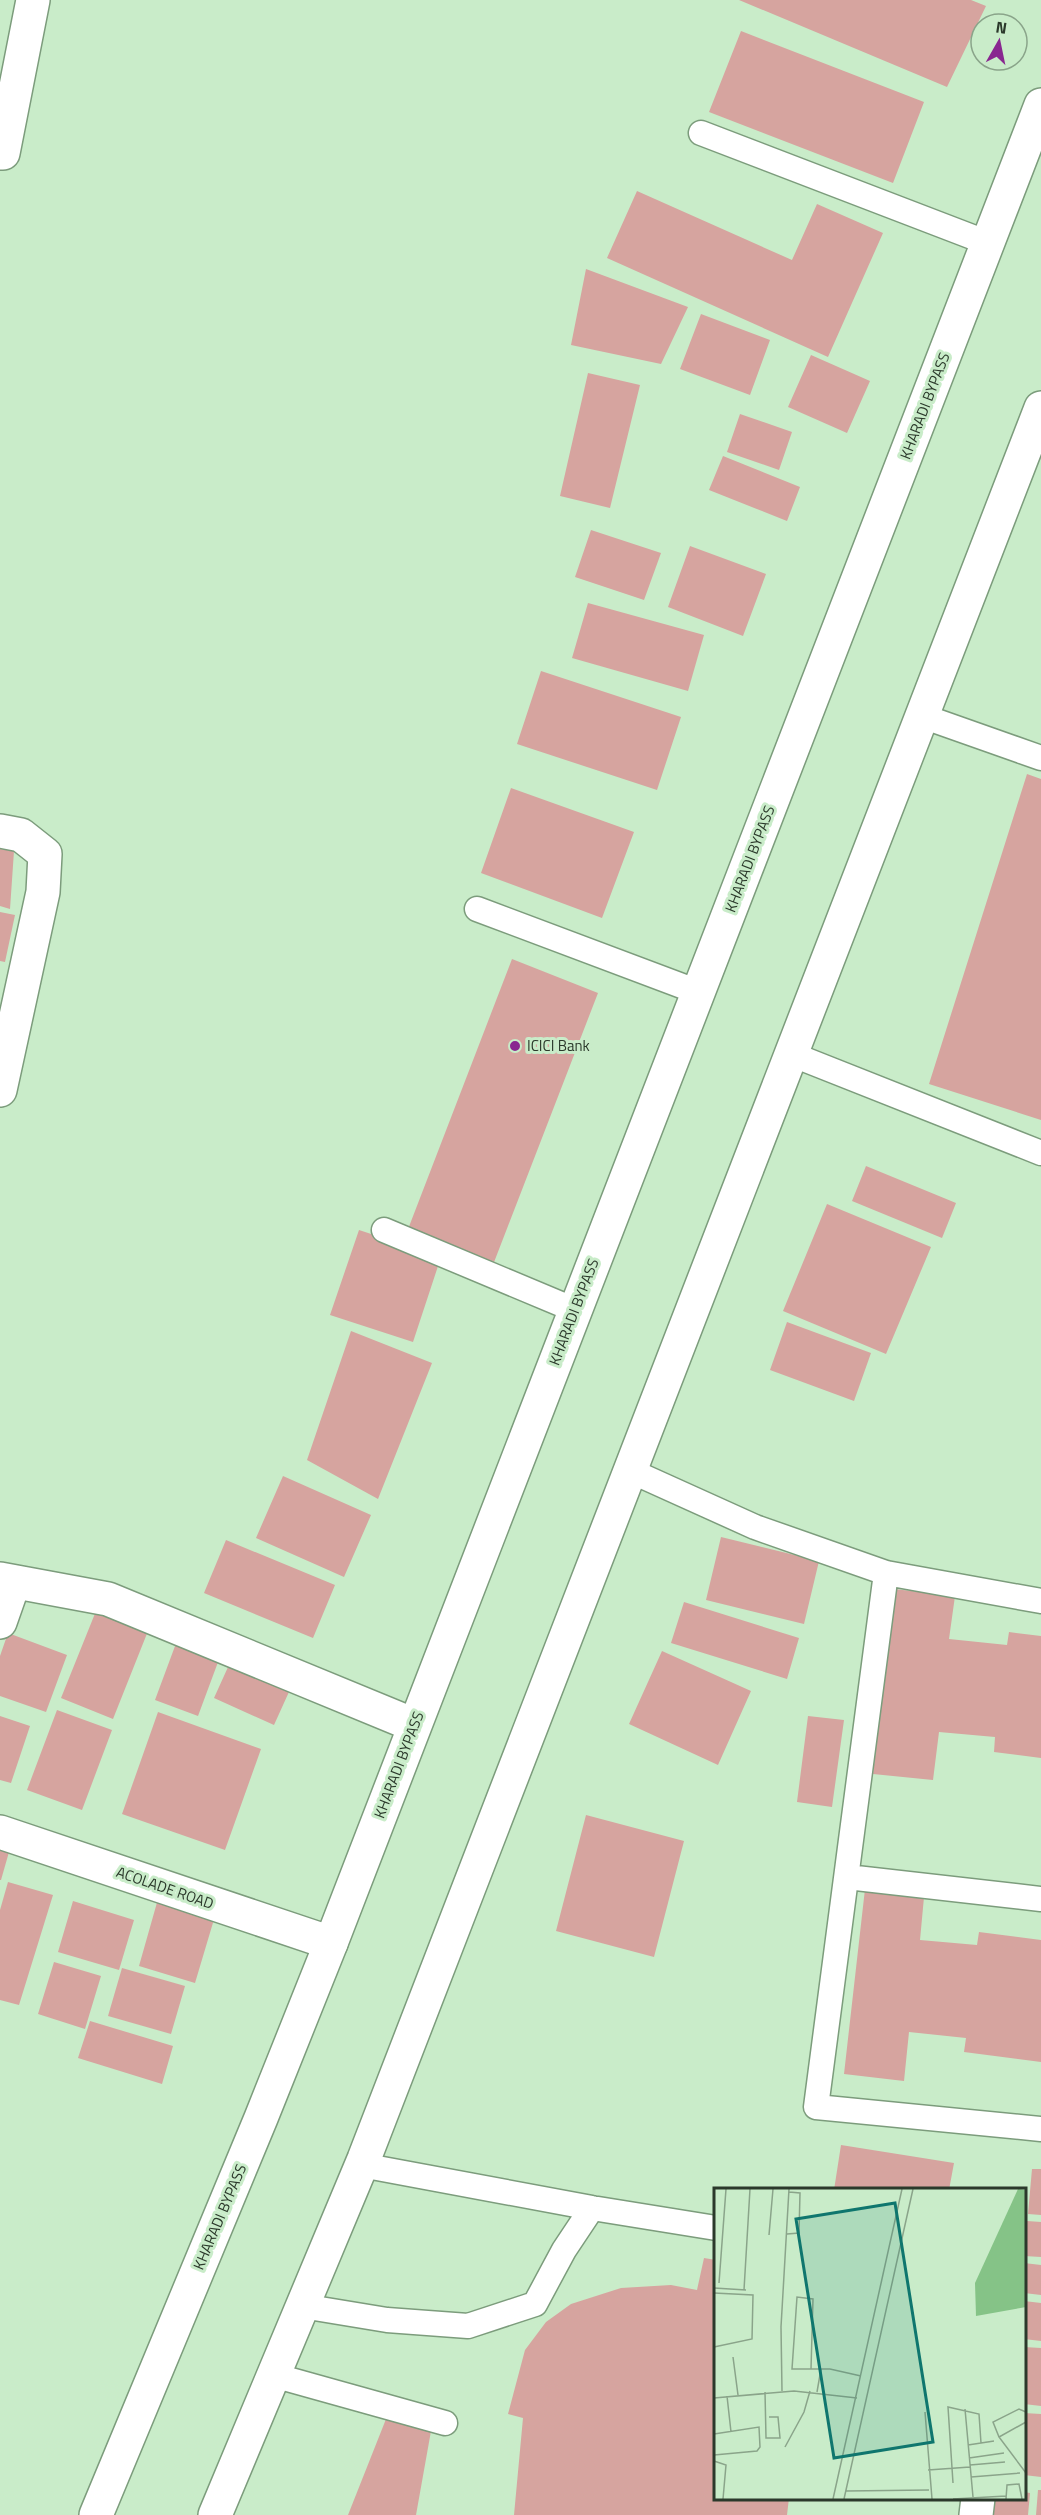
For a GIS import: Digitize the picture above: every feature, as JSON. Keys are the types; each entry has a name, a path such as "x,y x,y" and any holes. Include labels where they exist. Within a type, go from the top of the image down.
{"main road":[{"path":"0,153 3,153 33,0"},
{"name":"KHARADI BYPASS","path":"96,2515 261,2118 330,1943 1041,105"},
{"path":"215,2515 361,2165 1041,408"},
{"path":"0,831 21,835 45,854 43,892 0,1090"},
{"path":"0,1622 7,1580 108,1599 414,1725"},
{"name":"ACOLADE ROAD","path":"0,1832 330,1943"},
{"path":"976,2515 978,2500"}],"lane":[{"path":"701,133 988,243"},
{"path":"922,716 1041,758"},
{"path":"477,909 698,992"},
{"path":"791,1054 1041,1153"},
{"path":"384,1230 575,1310"},
{"path":"631,1471 755,1527 886,1572 1041,1601"},
{"path":"886,1572 816,2107 1041,2129"},
{"path":"847,1877 1041,1899"},
{"path":"361,2165 592,2208 714,2228"},
{"path":"302,2306 387,2320 468,2326 535,2304 564,2250 592,2208"},
{"path":"273,2375 445,2423"}],"building":[{"path":"739,0 971,0 986,6 983,12 969,12 969,41 947,87"},
{"path":"741,31 924,102 893,183 709,112"},
{"path":"637,191 792,260 817,204 883,233 828,357 607,258"},
{"path":"586,269 688,307 661,364 571,345"},
{"path":"701,314 770,340 750,395 680,369"},
{"path":"811,355 870,381 847,433 788,407"},
{"path":"588,373 640,385 610,508 560,496"},
{"path":"740,414 792,432 779,470 727,452"},
{"path":"723,456 800,487 787,521 709,490"},
{"path":"591,530 661,553 644,600 575,577"},
{"path":"690,546 766,574 743,636 668,607"},
{"path":"588,603 704,635 688,691 572,658"},
{"path":"541,671 681,717 657,790 517,744"},
{"path":"1027,774 1041,779 1041,1120 929,1084"},
{"path":"511,788 634,832 602,918 481,873"},
{"path":"0,849 14,851 10,909 0,906"},
{"path":"0,912 15,915 5,962 0,961"},
{"path":"512,959 598,993 491,1270 405,1237"},
{"path":"866,1166 956,1203 942,1238 852,1201"},
{"path":"827,1204 931,1247 886,1354 783,1311"},
{"path":"359,1230 441,1257 413,1342 330,1315"},
{"path":"787,1322 871,1353 854,1401 770,1370"},
{"path":"351,1331 432,1363 378,1499 307,1460"},
{"path":"283,1476 371,1515 344,1577 256,1538"},
{"path":"721,1537 819,1561 804,1624 706,1600"},
{"path":"226,1540 335,1585 313,1638 204,1593"},
{"path":"894,1589 955,1596 949,1639 1007,1645 1009,1632 1041,1636 1041,1758 994,1752 995,1737 939,1732 933,1780 873,1774"},
{"path":"684,1602 799,1638 787,1679 671,1643"},
{"path":"96,1611 148,1631 113,1719 61,1698"},
{"path":"8,1633 67,1655 46,1712 0,1696 0,1656"},
{"path":"178,1638 221,1654 198,1716 155,1700"},
{"path":"662,1651 751,1691 718,1765 629,1724"},
{"path":"233,1656 293,1683 274,1725 214,1698"},
{"path":"57,1710 112,1730 82,1810 27,1790"},
{"path":"158,1712 261,1749 225,1850 122,1814"},
{"path":"0,1716 30,1726 11,1783 0,1780"},
{"path":"808,1716 844,1720 832,1807 797,1802"},
{"path":"586,1815 684,1841 654,1957 556,1931"},
{"path":"0,1849 9,1852 1,1880 0,1880"},
{"path":"8,1882 53,1895 19,2005 0,2000 0,1910"},
{"path":"865,1889 924,1897 920,1940 977,1945 979,1932 1041,1940 1041,2062 964,2052 966,2038 909,2032 904,2081 844,2074"},
{"path":"158,1899 215,1916 195,1983 139,1966"},
{"path":"73,1901 134,1920 119,1970 58,1952"},
{"path":"54,1962 101,1976 85,2029 38,2014"},
{"path":"122,1968 185,1986 171,2034 108,2016"},
{"path":"90,2021 173,2046 162,2084 78,2058"},
{"path":"841,2145 954,2163 949,2188 834,2188"},
{"path":"1032,2169 1041,2169 1041,2215 1028,2214"},
{"path":"1027,2221 1041,2222 1041,2257 1026,2256"},
{"path":"704,2258 714,2260 714,2500 789,2500 787,2515 514,2515 523,2418 508,2414 525,2350 546,2322 571,2304 621,2288 671,2285 697,2290"},
{"path":"1026,2263 1041,2265 1041,2295 1026,2293"},
{"path":"1026,2301 1041,2303 1041,2341 1026,2339"},
{"path":"1026,2347 1041,2348 1041,2406 1026,2404"},
{"path":"1026,2413 1041,2414 1041,2477 1026,2475"},
{"path":"388,2414 431,2431 416,2515 348,2515"},
{"path":"1038,2490 1041,2490 1041,2515 1036,2515"},
{"path":"1026,2492 1030,2493 1028,2515 981,2515 983,2500 1026,2500"}],"place":[{"name":"ICICI Bank","path":"515,1046"}]}
